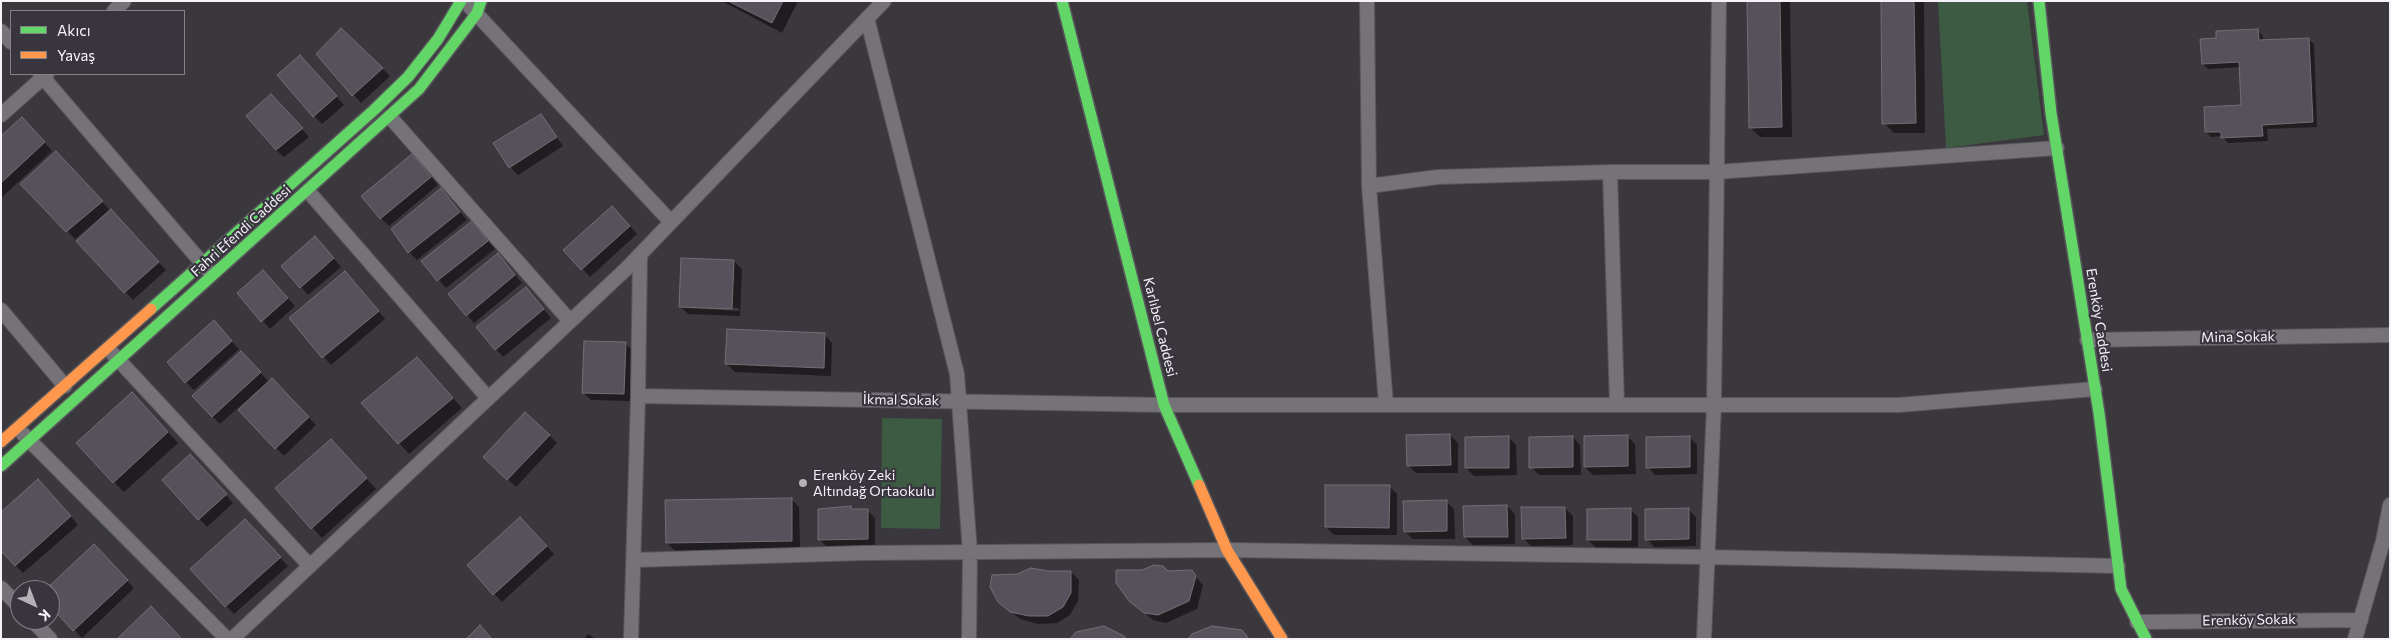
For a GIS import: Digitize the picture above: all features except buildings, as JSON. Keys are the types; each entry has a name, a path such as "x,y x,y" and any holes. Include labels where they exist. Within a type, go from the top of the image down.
{"street":[{"path":"115,10 124,1"},
{"path":"463,1 479,7 671,222"},
{"name":"Fahri Efendi Caddesi","path":"1,442 367,117 408,77 438,39 463,1"},
{"path":"232,639 309,564 640,255 884,1"},
{"name":"Karlıbel Caddesi","path":"1062,1 1164,405 1227,550 1282,639"},
{"path":"1367,1 1369,186 1386,405"},
{"path":"1704,639 1714,405 1719,1"},
{"name":"Erenköy Caddesi","path":"2039,1 2057,148 2095,389 2121,589 2146,639"},
{"name":"Fahri Efendi Caddesi","path":"1,466 390,117 419,89 479,7"},
{"path":"867,18 957,374 970,553 969,639"},
{"path":"1,32 10,41"},
{"path":"1,115 44,75 213,276"},
{"path":"390,117 570,321"},
{"path":"1369,186 1438,177 1610,172 1716,172 2057,148"},
{"path":"1610,172 1617,405"},
{"path":"308,191 488,398"},
{"path":"631,639 635,560 640,255"},
{"path":"1,310 65,386"},
{"name":"Mina Sokak","path":"2087,340 2390,335"},
{"path":"107,348 309,564"},
{"name":"İkmal Sokak","path":"638,396 1164,405 1899,405 2095,389"},
{"path":"17,428 227,639"},
{"path":"2355,639 2384,541 2390,504"},
{"path":"635,560 863,553 1227,550 1708,557 2118,566"},
{"path":"1,588 10,597"},
{"name":"Erenköy Sokak","path":"2137,622 2361,620"}],"green space":[{"path":"1938,1 2027,1 2044,135 1946,148"},
{"path":"882,418 942,419 940,529 881,528"}],"traffic: fast":[{"path":"151,309 374,110 408,77 438,39 461,1"},
{"path":"1,466 419,89 477,13 481,1"},
{"path":"1062,1 1164,405 1199,485"},
{"path":"2039,1 2051,113 2099,413 2121,589 2146,639"}],"traffic: slow":[{"path":"1,442 151,309"},
{"path":"1199,485 1227,550 1282,639"}],"place":[{"name":"Erenköy Zeki Altındağ Ortaokulu","path":"803,483"}]}
